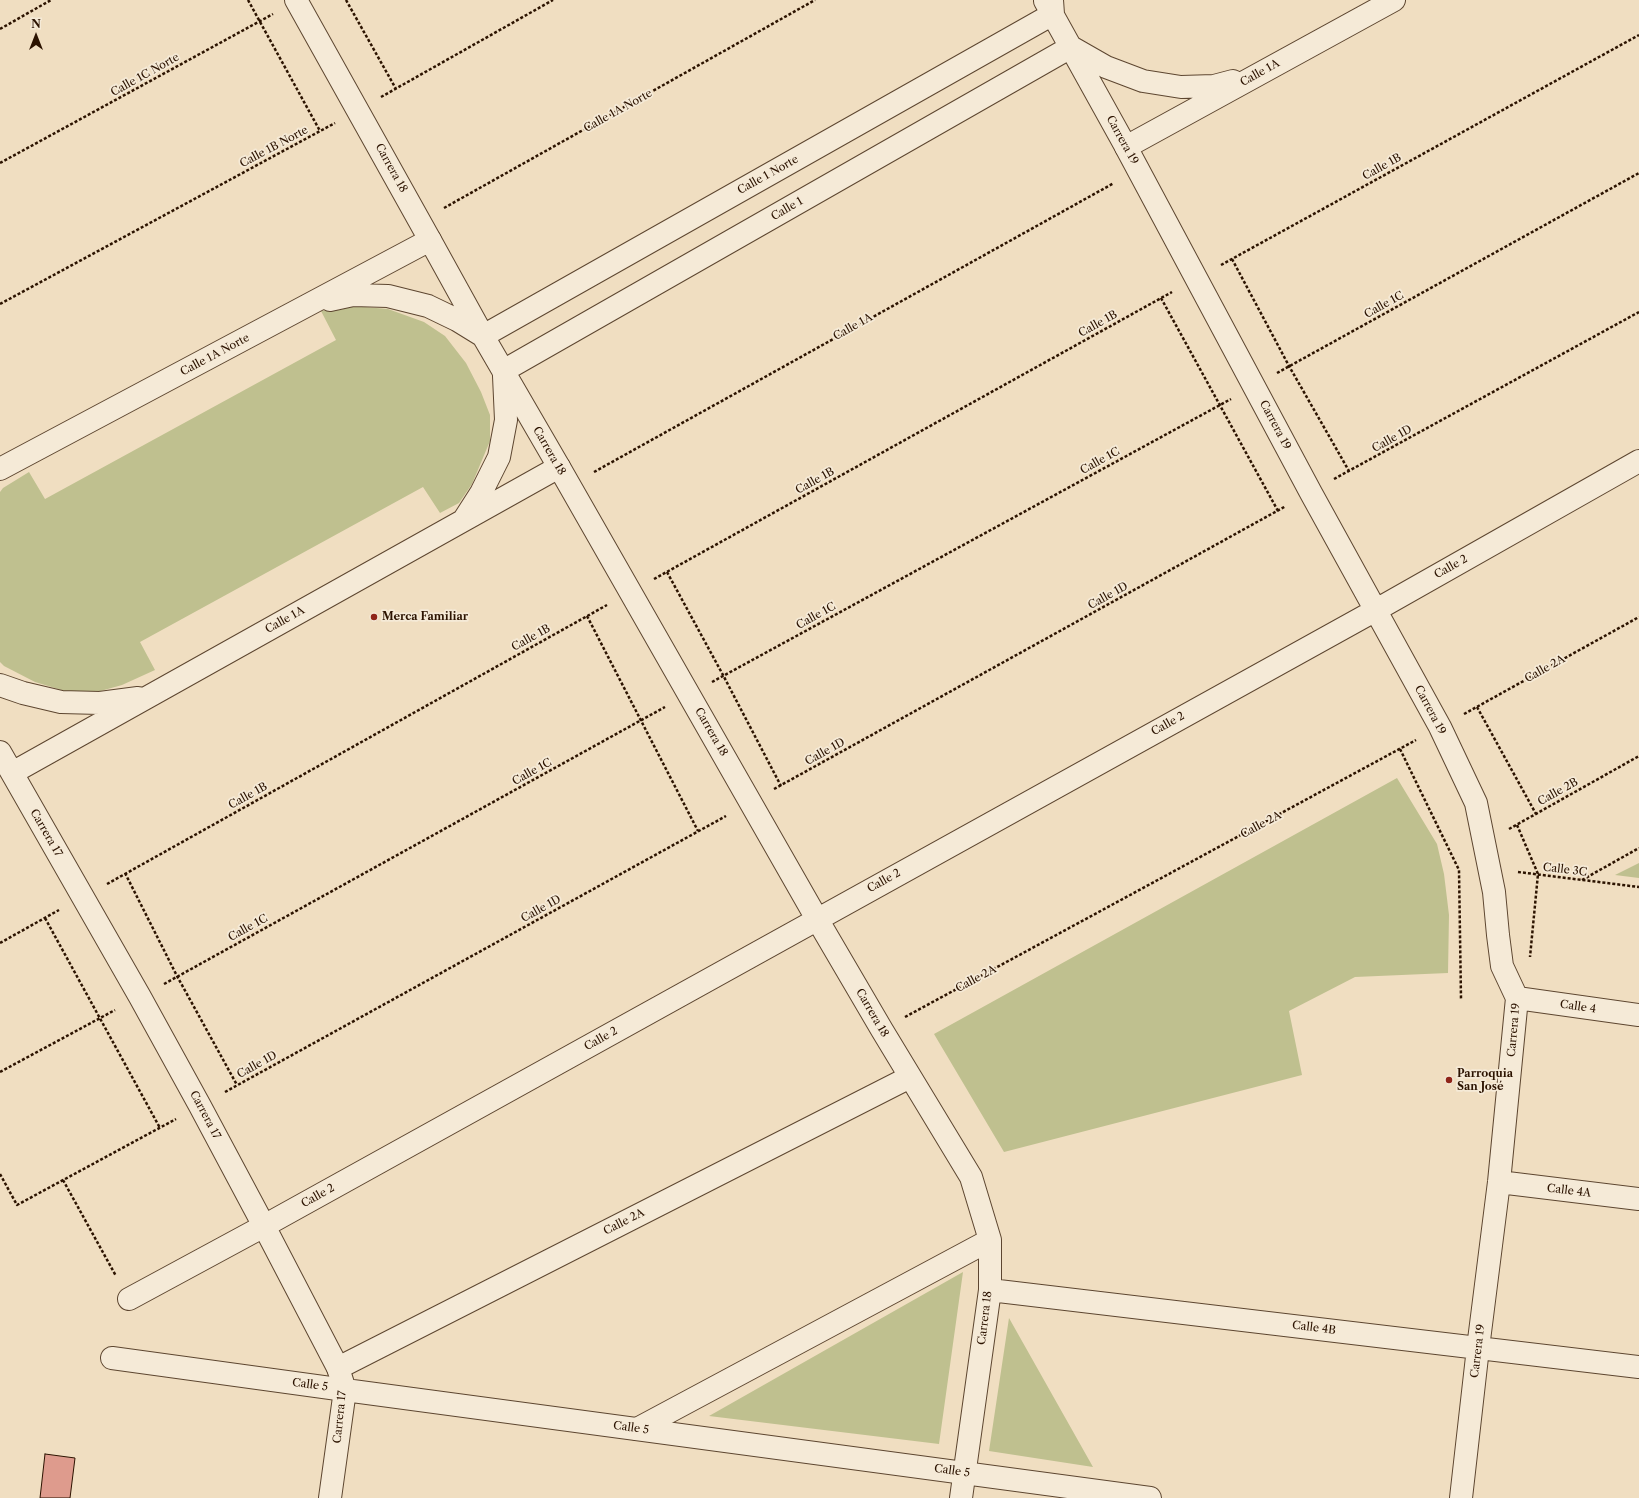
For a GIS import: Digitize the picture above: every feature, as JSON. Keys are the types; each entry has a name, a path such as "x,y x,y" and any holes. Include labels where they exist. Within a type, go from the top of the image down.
{"street":[{"name":"Carrera 18","path":"296,0 483,336 817,919 971,1177 990,1240 990,1290 961,1498"},
{"name":"Calle 1A","path":"1126,147 1394,0"},
{"name":"Carrera 19","path":"1050,5 1071,47 1197,278 1311,493 1440,727 1476,803 1494,892 1502,966 1522,999 1478,1348 1461,1498"},
{"name":"Calle 1 Norte","path":"483,336 1050,5"},
{"path":"1071,47 1106,67 1143,81 1174,86 1214,86 1254,76"},
{"name":"Calle 1","path":"503,371 1071,47"},
{"name":"Calle 1A Norte","path":"0,469 310,304 425,231"},
{"path":"310,304 353,295 388,296 428,306 458,320 483,336"},
{"path":"464,520 482,493 499,457 506,420 503,371"},
{"name":"Calle 2","path":"129,1299 264,1226 1376,610 1639,461"},
{"name":"Calle 1A","path":"12,773 464,520 564,476"},
{"path":"0,685 23,693 61,702 100,703 149,697"},
{"name":"Carrera 17","path":"0,752 140,997 200,1106 338,1368 345,1390 330,1498"},
{"name":"Calle 4","path":"1522,999 1639,1015"},
{"name":"Calle 2A","path":"338,1368 910,1076"},
{"name":"Calle 4A","path":"1499,1182 1639,1199"},
{"path":"637,1429 990,1240"},
{"name":"Calle 4B","path":"990,1290 1639,1367"},
{"name":"Calle 5","path":"112,1358 1150,1498"}],"path":[{"path":"0,29 51,0"},
{"path":"248,0 320,131"},
{"name":"Calle 1C Norte","path":"0,163 296,0"},
{"path":"346,0 396,89"},
{"name":"Calle 1B Norte","path":"0,304 320,131 553,0"},
{"name":"Calle 1A Norte","path":"425,231 815,0"},
{"name":"Calle 1B","path":"0,943 1197,278 1639,35"},
{"name":"Calle 1A","path":"564,476 1138,170"},
{"name":"Calle 1C","path":"0,1072 140,997 689,694 1254,386 1639,173"},
{"path":"1232,259 1289,366 1349,471"},
{"path":"1161,298 1221,404 1278,511"},
{"name":"Calle 1D","path":"0,1174 17,1205 200,1106 1639,312"},
{"path":"667,572 724,675 781,786"},
{"path":"587,616 698,831"},
{"name":"Calle 2A","path":"882,1030 1477,707 1639,617"},
{"path":"1477,707 1536,814"},
{"path":"1400,749 1459,870 1460,999"},
{"name":"Calle 2B","path":"1484,843 1639,756"},
{"path":"1517,825 1538,874 1522,999"},
{"path":"1581,880 1639,848"},
{"name":"Calle 3C","path":"1489,867 1639,887"},
{"path":"125,873 177,976 237,1085"},
{"path":"45,918 160,1128"},
{"path":"63,1180 129,1299"}],"green space":[{"path":"353,306 388,309 424,322 445,336 466,363 481,392 490,415 490,441 472,484 459,503 440,513 423,487 140,642 155,670 122,685 97,692 68,692 35,682 4,666 0,662 0,492 3,488 29,472 45,499 336,340 321,311"},
{"path":"1397,778 1437,844 1444,874 1449,915 1448,973 1355,977 1289,1011 1302,1075 1004,1152 934,1034"},
{"path":"1639,863 1639,878 1615,875"},
{"path":"963,1272 939,1444 709,1416"},
{"path":"1009,1318 1093,1467 989,1451"}],"building":[{"path":"45,1454 75,1458 70,1498 40,1498"}],"place":[{"name":"Merca Familiar","path":"374,617"},
{"name":"Parroquia San José","path":"1449,1080"}]}
